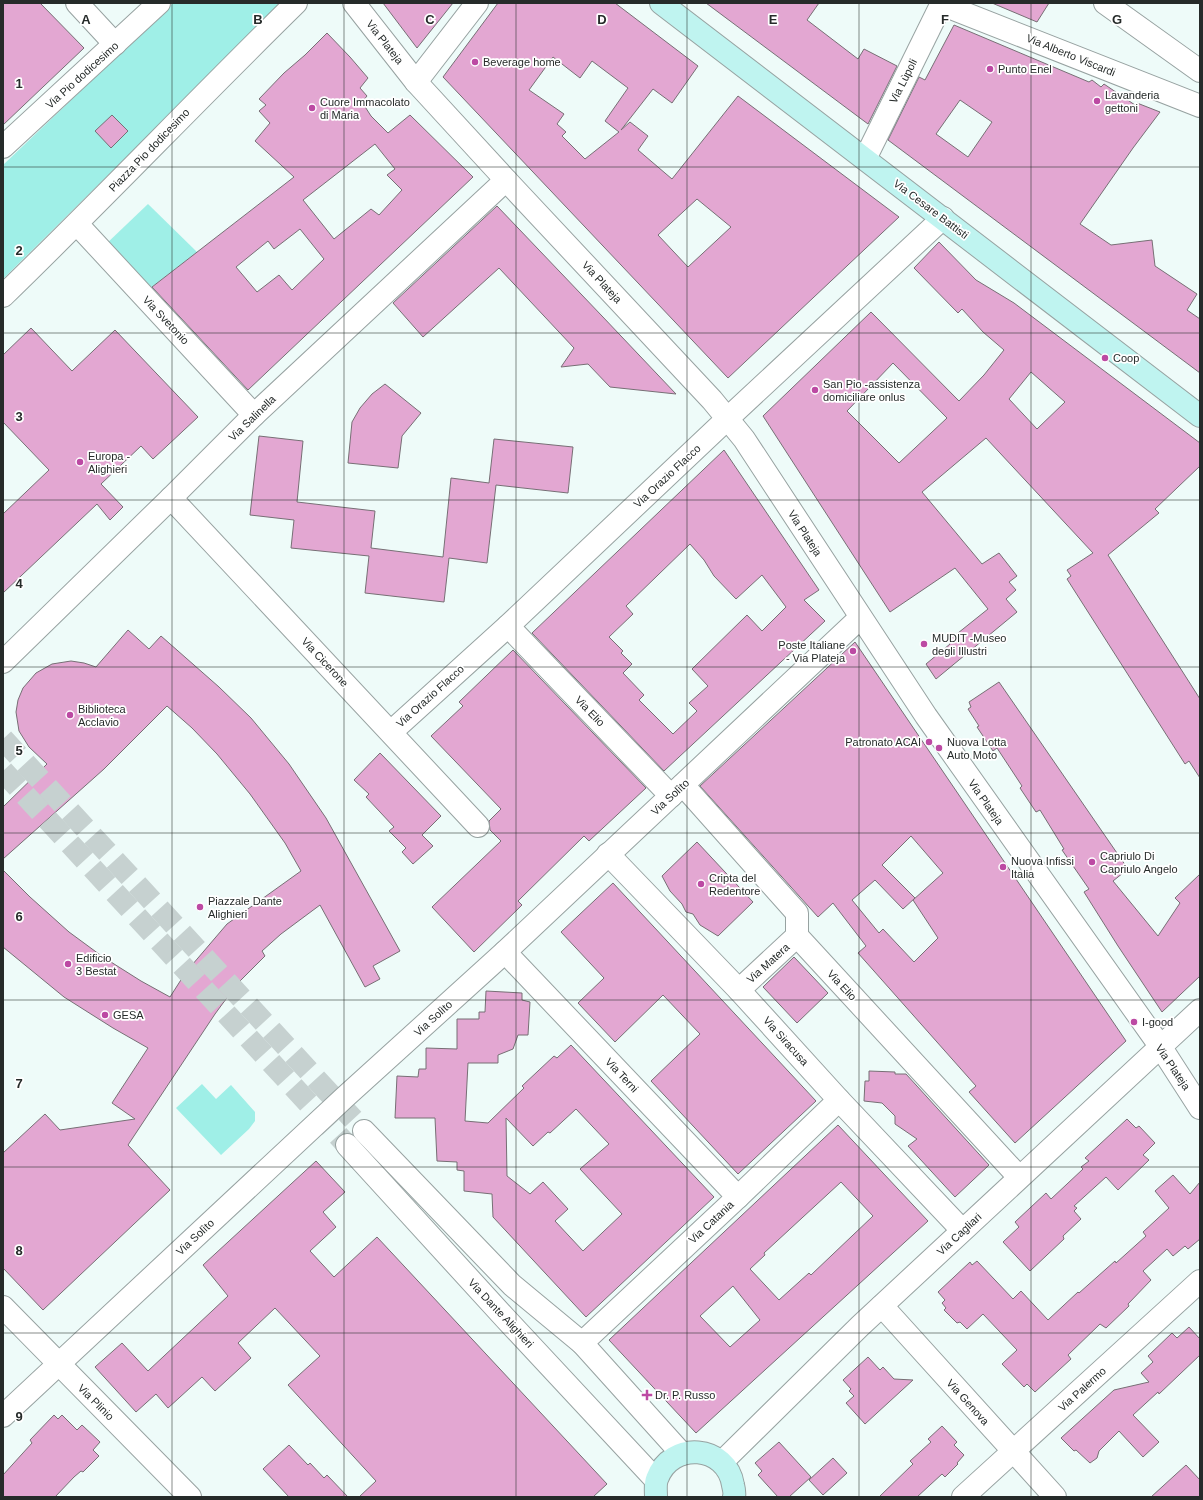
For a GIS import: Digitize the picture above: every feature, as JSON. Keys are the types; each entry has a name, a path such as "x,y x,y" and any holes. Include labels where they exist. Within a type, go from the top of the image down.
{"main road":[{"name":"Via Cesare Battisti","path":"661,3 1200,416"},
{"path":"656,1488 662,1469 671,1460 682,1454 694,1452 706,1453 722,1462 732,1477 734,1497"}],"street":[{"path":"77,3 116,44"},
{"name":"Via Pio dodicesimo","path":"3,147 160,3"},
{"name":"Piazza Pio dodicesimo","path":"3,296 77,224 204,93 296,3"},
{"name":"Via Plateja","path":"354,3 416,82 712,400 744,439 860,618 930,722 1160,1046 1200,1108"},
{"path":"416,82 477,3"},
{"path":"1105,3 1200,71"},
{"name":"Via Lùpoli","path":"865,159 942,4"},
{"name":"Via Alberto Viscardi","path":"942,4 1200,106"},
{"name":"Via Salinella","path":"3,662 254,415 506,180"},
{"name":"Via Orazio Flacco","path":"391,732 508,626 943,218"},
{"name":"Via Svetonio","path":"77,224 254,415"},
{"name":"Via Cicerone","path":"171,498 478,826"},
{"name":"Via Solìto","path":"3,1416 345,1097 505,952 860,618"},
{"name":"Via Elio","path":"508,626 677,790 797,913 797,936 1019,1177"},
{"name":"Via Siracusa","path":"608,854 739,990 839,1100 962,1230"},
{"name":"Via Matera","path":"739,990 797,936"},
{"name":"Via Terni","path":"505,952 738,1197"},
{"name":"Via Cagliari","path":"722,1462 962,1230 1200,1010"},
{"name":"Via Catania","path":"582,1343 839,1100"},
{"path":"364,1131 512,1285 582,1343 682,1454"},
{"name":"Via Dante Alighieri","path":"347,1145 505,1318 656,1488"},
{"name":"Via Palermo","path":"963,1497 1200,1281"},
{"name":"Via Genova","path":"882,1306 1055,1497"},
{"name":"Via Plinio","path":"3,1307 190,1497"}],"shaded area":[{"path":"173,3 282,3 3,279 3,165"},
{"path":"148,204 197,252 149,289 104,246"},
{"path":"202,1084 216,1099 231,1085 255,1112 255,1121 249,1129 221,1155 176,1108"}],"building":[{"path":"3,3 40,3 84,48 3,125"},
{"path":"383,3 453,3 417,48"},
{"path":"498,3 615,3 698,66 672,103 653,89 621,130 630,122 648,136 638,150 672,179 738,96 899,217 728,378 443,77","holes":["553,57 580,78 592,61 628,88 605,121 619,132 585,159 562,136 566,132 557,124 564,114 529,90","697,199 731,227 688,267 658,235"]},
{"path":"706,3 819,3 807,20 858,59 864,49 897,66 868,124"},
{"path":"992,3 1049,3 1037,22"},
{"path":"954,25 1089,82 1092,80 1101,87 1104,84 1135,105 1137,103 1160,112 1080,224 1111,245 1152,240 1155,266 1197,294 1187,310 1200,319 1200,373 888,140 919,77 925,80","holes":["960,100 992,122 968,157 936,134"]},
{"path":"327,33 368,78 360,88 367,96 362,102 371,116 388,133 410,115 473,177 248,390 152,287 294,177 255,141 270,123 259,111 266,105 259,99 284,73","holes":["375,144 395,169 387,175 402,190 379,215 371,209 334,239 303,200","300,229 324,259 292,290 279,275 257,292 236,267 268,241 274,249"]},
{"path":"112,115 128,131 111,148 95,131"},
{"path":"497,206 676,394 610,387 588,364 561,367 574,348 499,268 423,337 393,303"},
{"path":"939,242 976,280 1014,303 1200,443 1200,466 1155,509 1159,513 1108,555 1200,699 1200,778 1189,761 1185,764 1067,579 1071,576 1067,570 1093,553 986,438 922,492 982,564 999,553 1017,576 1009,582 1016,590 1006,599 1017,612 936,679 926,664 950,644 948,641 988,609 955,568 890,612 763,416 871,312 959,401 984,375 1004,350 983,332 962,309 958,313 914,268","holes":["893,363 947,418 899,463 847,411","1031,372 1065,402 1037,429 1009,399"]},
{"name":"Europa - Alighieri","path":"31,328 72,371 115,330 198,417 153,459 141,446 101,484 123,507 110,520 97,504 3,593 3,514 49,470 3,422 3,355"},
{"path":"385,384 421,413 402,436 398,468 348,463 352,422 360,408 372,394"},
{"path":"259,436 303,441 297,502 375,511 371,548 443,557 451,478 489,483 494,439 573,447 568,493 496,485 487,563 449,558 444,602 365,593 369,556 291,548 294,520 250,515"},
{"path":"724,450 819,590 804,600 825,621 664,771 532,633","holes":["690,544 704,560 714,576 736,599 762,575 786,607 762,631 747,615 692,669 708,686 689,703 697,711 673,734 639,700 644,695 623,673 632,664 621,653 623,651 609,637 633,614 626,606"]},
{"path":"128,630 149,649 161,636 219,687 251,718 289,764 326,818 400,951 373,966 380,979 365,987 320,905 281,934 262,951 265,956 237,984 215,1014 128,1145 170,1190 43,1310 3,1268 3,1153 45,1114 60,1130 135,1119 112,1103 148,1048 64,997 3,947 3,870 69,932 103,957 170,997 186,972 227,924 301,871 285,843 250,794 217,754 192,728 167,706 104,769 3,859 3,807 47,764 29,747 19,731 16,712 18,700 23,688 36,673 52,664 71,661 96,667"},
{"path":"855,642 1126,1041 1015,1143 969,1092 976,1086 858,953 866,946 833,903 818,917 700,786","holes":["911,836 943,873 913,900 938,938 914,962 883,929 879,933 852,900 875,880 903,909 915,898 882,865"]},
{"path":"513,650 646,788 589,841 584,836 518,901 522,905 474,952 432,907 501,841 490,830 489,821 501,809 431,736 463,706 459,702"},
{"path":"999,682 1128,869 1113,881 1158,936 1180,903 1175,898 1200,874 1200,976 1162,1012 1084,892 1089,889 1062,850 1064,849 1040,810 1036,812 1020,788 1022,786 997,748 993,751 977,727 979,726 968,709 971,707 969,702"},
{"path":"380,753 441,816 422,835 433,846 413,864 402,852 406,848 389,831 394,827 366,797 369,794 354,780"},
{"name":"Cripta del Redentore","path":"697,842 753,902 718,936 700,925 693,914 686,912 682,904 670,891 662,876"},
{"path":"613,883 816,1101 738,1174 651,1081 700,1034 663,995 615,1042 578,1003 604,978 561,932"},
{"path":"794,957 828,993 797,1023 763,987"},
{"path":"486,991 522,993 522,1000 530,1002 528,1035 518,1035 513,1049 498,1055 498,1063 468,1063 465,1121 488,1123 524,1088 522,1086 554,1056 557,1058 571,1045 714,1197 586,1317 493,1217 492,1194 464,1191 464,1171 457,1170 457,1162 437,1161 435,1118 395,1118 397,1076 418,1077 419,1069 426,1069 426,1048 457,1049 457,1019 479,1019 479,1012 485,1012","holes":["576,1109 609,1144 580,1169 622,1214 583,1251 555,1221 568,1209 543,1182 530,1194 507,1176 506,1118 533,1146 548,1132 550,1133"]},
{"path":"869,1071 906,1074 989,1165 955,1197 908,1146 917,1139 895,1124 895,1116 882,1103 864,1101 865,1081 869,1081"},
{"path":"1127,1119 1136,1128 1139,1126 1155,1143 1143,1155 1149,1160 1118,1190 1106,1177 1074,1206 1077,1208 1074,1211 1081,1219 1063,1236 1064,1239 1030,1271 1003,1242 1019,1227 1015,1222 1046,1193 1051,1199 1083,1169 1081,1167 1089,1161 1085,1158"},
{"path":"838,1125 928,1221 696,1433 609,1340","holes":["841,1182 873,1216 811,1275 809,1273 779,1300 750,1269 765,1255 764,1253","733,1286 760,1320 730,1347 700,1316"]},
{"path":"316,1161 345,1192 323,1212 336,1227 310,1251 334,1277 377,1237 607,1484 593,1497 359,1497 376,1481 288,1385 320,1356 275,1308 238,1343 251,1358 215,1391 202,1377 168,1408 156,1394 136,1412 95,1367 122,1343 148,1371 228,1296 203,1265"},
{"path":"1173,1175 1190,1194 1200,1182 1200,1239 1188,1249 1185,1246 1173,1256 1167,1249 1143,1271 1151,1280 1128,1304 1129,1306 1106,1328 1100,1324 1068,1355 1071,1359 1035,1392 1027,1384 1024,1387 1002,1364 1017,1350 983,1314 967,1329 960,1322 957,1323 944,1310 946,1308 942,1303 945,1300 938,1292 970,1262 972,1265 977,1261 1013,1299 1021,1291 1048,1320 1078,1292 1079,1293 1115,1261 1116,1263 1146,1236 1143,1232 1169,1208 1155,1191"},
{"path":"1189,1327 1200,1339 1200,1355 1159,1394 1158,1392 1133,1415 1159,1442 1143,1457 1119,1431 1099,1451 1097,1458 1090,1463 1076,1450 1074,1451 1061,1438 1114,1390 1149,1382 1141,1373 1153,1362 1148,1356 1172,1333 1177,1338"},
{"path":"868,1357 880,1370 883,1367 894,1379 913,1380 865,1424 846,1403 854,1396 849,1391 851,1389 843,1380"},
{"path":"54,1415 58,1419 62,1415 77,1430 82,1425 100,1442 93,1450 99,1456 83,1472 81,1471 74,1477 55,1497 3,1497 3,1475 32,1443 30,1440"},
{"path":"942,1426 957,1442 954,1445 964,1455 957,1463 958,1464 945,1477 942,1474 917,1497 879,1497 913,1464 910,1461 931,1442 928,1439"},
{"path":"779,1442 811,1477 789,1497 778,1497 758,1475 762,1471 755,1463"},
{"path":"289,1445 308,1465 310,1463 324,1478 327,1475 348,1497 289,1497 263,1469"},
{"path":"833,1458 847,1473 823,1495 809,1480"},
{"path":"1186,1465 1200,1480 1200,1497 1151,1497"}],"tunnel":[{"path":"3,739 364,1131"},
{"path":"3,771 347,1145"}],"place":[{"name":"Beverage home","path":"475,62"},
{"name":"Punto Enel","path":"990,69"},
{"name":"Lavanderia gettoni","path":"1097,101"},
{"name":"Cuore Immacolato di Maria","path":"312,108"},
{"name":"Coop","path":"1105,358"},
{"name":"San Pio -assistenza domiciliare onlus","path":"815,390"},
{"name":"Europa - Alighieri","path":"80,462"},
{"name":"MUDIT -Museo degli Illustri","path":"924,644"},
{"name":"Poste Italiane - Via Plateja","path":"853,651"},
{"name":"Biblioteca Acclavio","path":"70,715"},
{"name":"Patronato ACAI","path":"929,742"},
{"name":"Nuova Lotta Auto Moto","path":"939,748"},
{"name":"Capriulo Di Capriulo Angelo","path":"1092,862"},
{"name":"Nuova Infissi Italia","path":"1003,867"},
{"name":"Cripta del Redentore","path":"701,884"},
{"name":"Piazzale Dante Alighieri","path":"200,907"},
{"name":"Edificio 3 Bestat","path":"68,964"},
{"name":"GESA","path":"105,1015"},
{"name":"I-good","path":"1134,1022"},
{"name":"Dr. P. Russo","path":"647,1395"}]}
